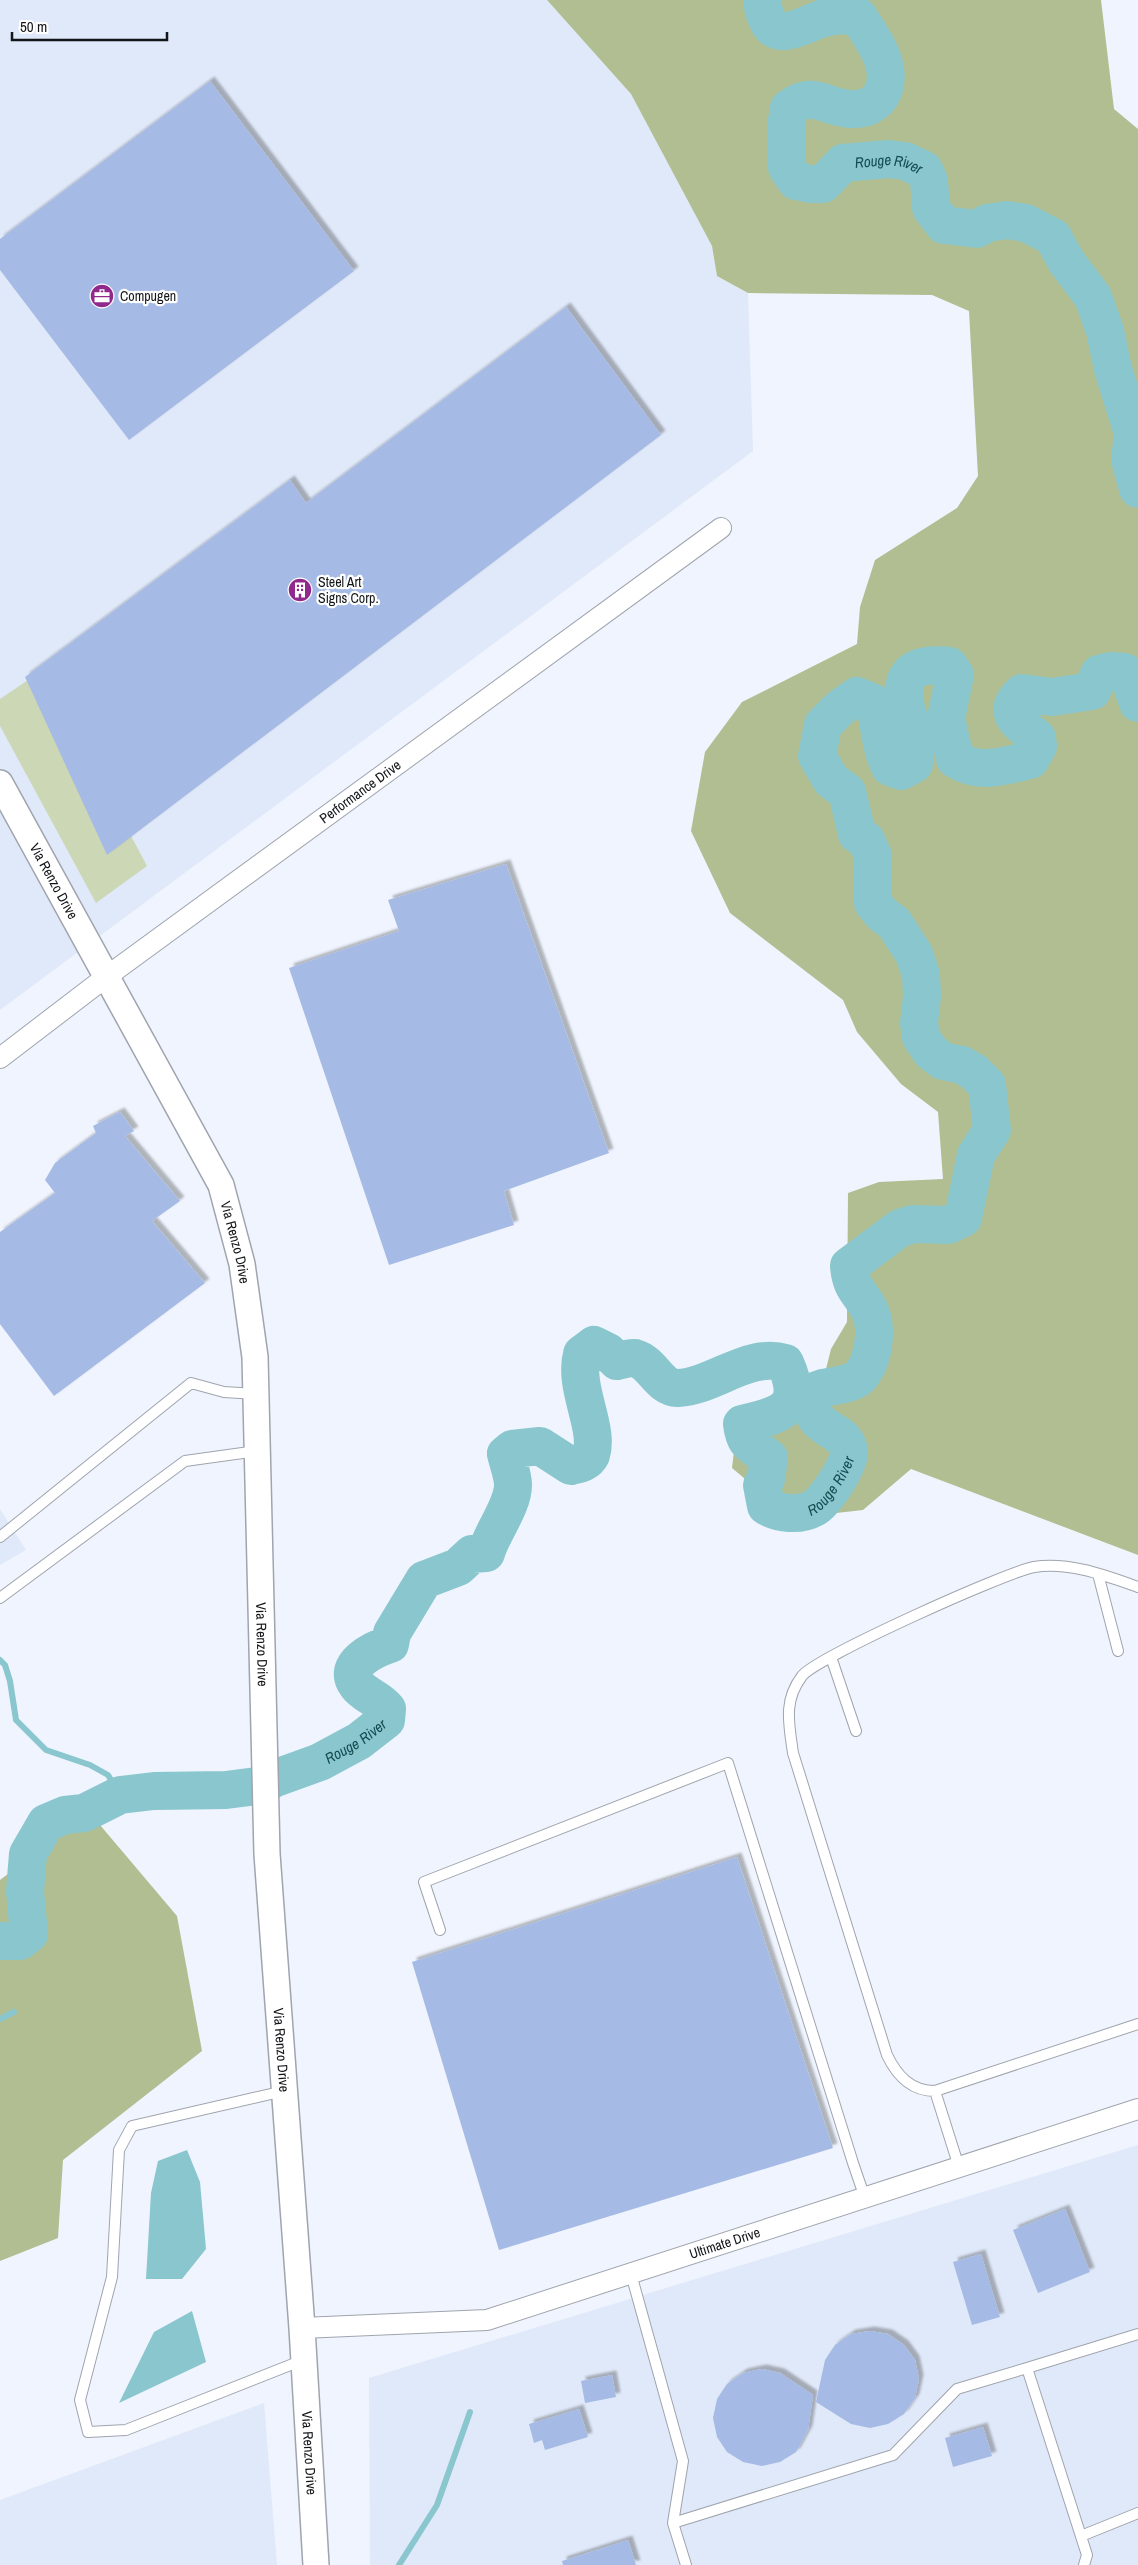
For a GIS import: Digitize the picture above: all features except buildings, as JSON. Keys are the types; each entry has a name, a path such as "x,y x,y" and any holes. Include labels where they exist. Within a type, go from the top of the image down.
{"street":[{"name":"Performance Drive","path":"0,1058 106,977 721,528"},
{"name":"Via Renzo Drive","path":"0,783 221,1185 242,1264 255,1357 267,1854 302,2328 316,2565"},
{"name":"Ultimate Drive","path":"302,2328 487,2320 1138,2109"}],"lane":[{"path":"0,1537 191,1383 224,1392 256,1394"},
{"path":"0,1598 185,1461 257,1451"},
{"path":"1138,1587 1098,1574 1061,1566 1035,1566 991,1581 831,1657 803,1674 793,1689 788,1705 793,1752 887,2055 895,2070 907,2083 921,2091 935,2091 1138,2024"},
{"path":"1098,1574 1118,1650"},
{"path":"831,1657 856,1732"},
{"path":"440,1930 424,1882 728,1763 865,2198"},
{"path":"285,2091 132,2126 119,2150 112,2278 80,2400 88,2432 126,2430 304,2359"},
{"path":"935,2091 959,2167"},
{"path":"631,2274 682,2461 673,2523 686,2565"},
{"path":"673,2523 893,2454 957,2389 1138,2334"},
{"path":"1027,2368 1087,2556 1084,2565"},
{"path":"1081,2536 1138,2513"}],"shaded area":[{"path":"0,0 547,0 631,94 712,246 717,276 748,293 753,451 0,1010"},
{"path":"0,1509 26,1550 0,1565"},
{"path":"1138,2145 1138,2565 370,2565 369,2378"},
{"path":"264,2403 277,2565 0,2565 0,2500"}],"green space":[{"path":"547,0 1101,0 1114,109 1138,129 1138,1555 911,1469 863,1510 792,1518 732,1468 737,1425 756,1412 797,1409 820,1393 831,1349 847,1322 848,1193 879,1182 943,1179 938,1112 901,1084 857,1032 843,1000 730,913 691,831 705,752 742,702 857,644 860,607 875,560 957,508 978,476 969,311 932,295 748,293 717,276 712,246 631,94"},
{"path":"43,670 147,866 96,903 0,726 0,699"},
{"path":"89,1812 177,1916 202,2051 63,2160 58,2238 0,2261 0,1880"}],"water":[{"path":"187,2150 200,2182 206,2249 182,2279 146,2279 151,2193 158,2161"},
{"path":"192,2311 206,2362 119,2403 154,2332"}],"waterway":[{"name":"Rouge River","path":"763,0 767,19 771,27 777,30 793,30 817,20 833,16 859,17 876,44 886,74 883,92 878,100 871,105 850,109 819,101 806,100 789,108 786,127 787,168 796,181 823,184 843,163 888,159 905,161 924,170 929,181 931,208 944,225 977,229 987,223 1007,220 1026,223 1053,237 1066,261 1093,297 1105,331 1113,369 1133,433 1130,460 1138,489"},
{"name":"Rouge River","path":"0,1941 20,1941 29,1934 25,1891 28,1854 46,1823 65,1815 84,1813 120,1795 154,1791 226,1790 264,1785 273,1779 320,1762 359,1741 386,1720 387,1709 357,1685 353,1677 353,1670 356,1664 369,1654 390,1644 392,1633 424,1580 458,1567 472,1554 486,1553 510,1502 512,1493 512,1477 506,1454 512,1449 540,1446 571,1466 582,1463 589,1458 593,1444 592,1433 583,1394 580,1367 582,1354 594,1345 608,1352 617,1361 628,1358 635,1358 641,1361 666,1384 678,1388 705,1382 758,1362 785,1363 791,1378 793,1391 791,1400 778,1413 742,1424 743,1431 747,1441 769,1458 766,1479 762,1485 766,1506 783,1512 796,1513 814,1508 825,1498 842,1472 849,1456 849,1450 846,1442 840,1436 815,1417 809,1394 856,1380 868,1364 874,1338 870,1311 854,1286 849,1266 900,1228 913,1224 948,1225 963,1218 976,1155 992,1130 987,1085 974,1072 962,1065 943,1061 931,1052 921,1037 919,1023 922,996 921,975 914,954 894,923 882,914 873,903 873,856 866,840 857,834 847,792 831,780 817,756 823,725 840,708 857,696 874,703 882,743 890,767 901,771 914,764 916,747 916,740 905,701 904,690 906,681 916,669 925,666 949,666 955,675 946,718 955,759 973,767 992,768 1030,760 1038,746 1037,738 1019,723 1013,713 1016,700 1022,693 1052,697 1092,691 1099,674 1111,671 1124,672 1130,680 1138,703"},
{"path":"0,1660 5,1665 10,1681 16,1720 46,1750 90,1765 108,1775 120,1795"},
{"path":"0,2019 14,2012"},
{"path":"399,2565 437,2505 470,2412"}],"place":[{"name":"Compugen","path":"102,296"},
{"name":"Steel Art Signs Corp.","path":"300,590"}]}
